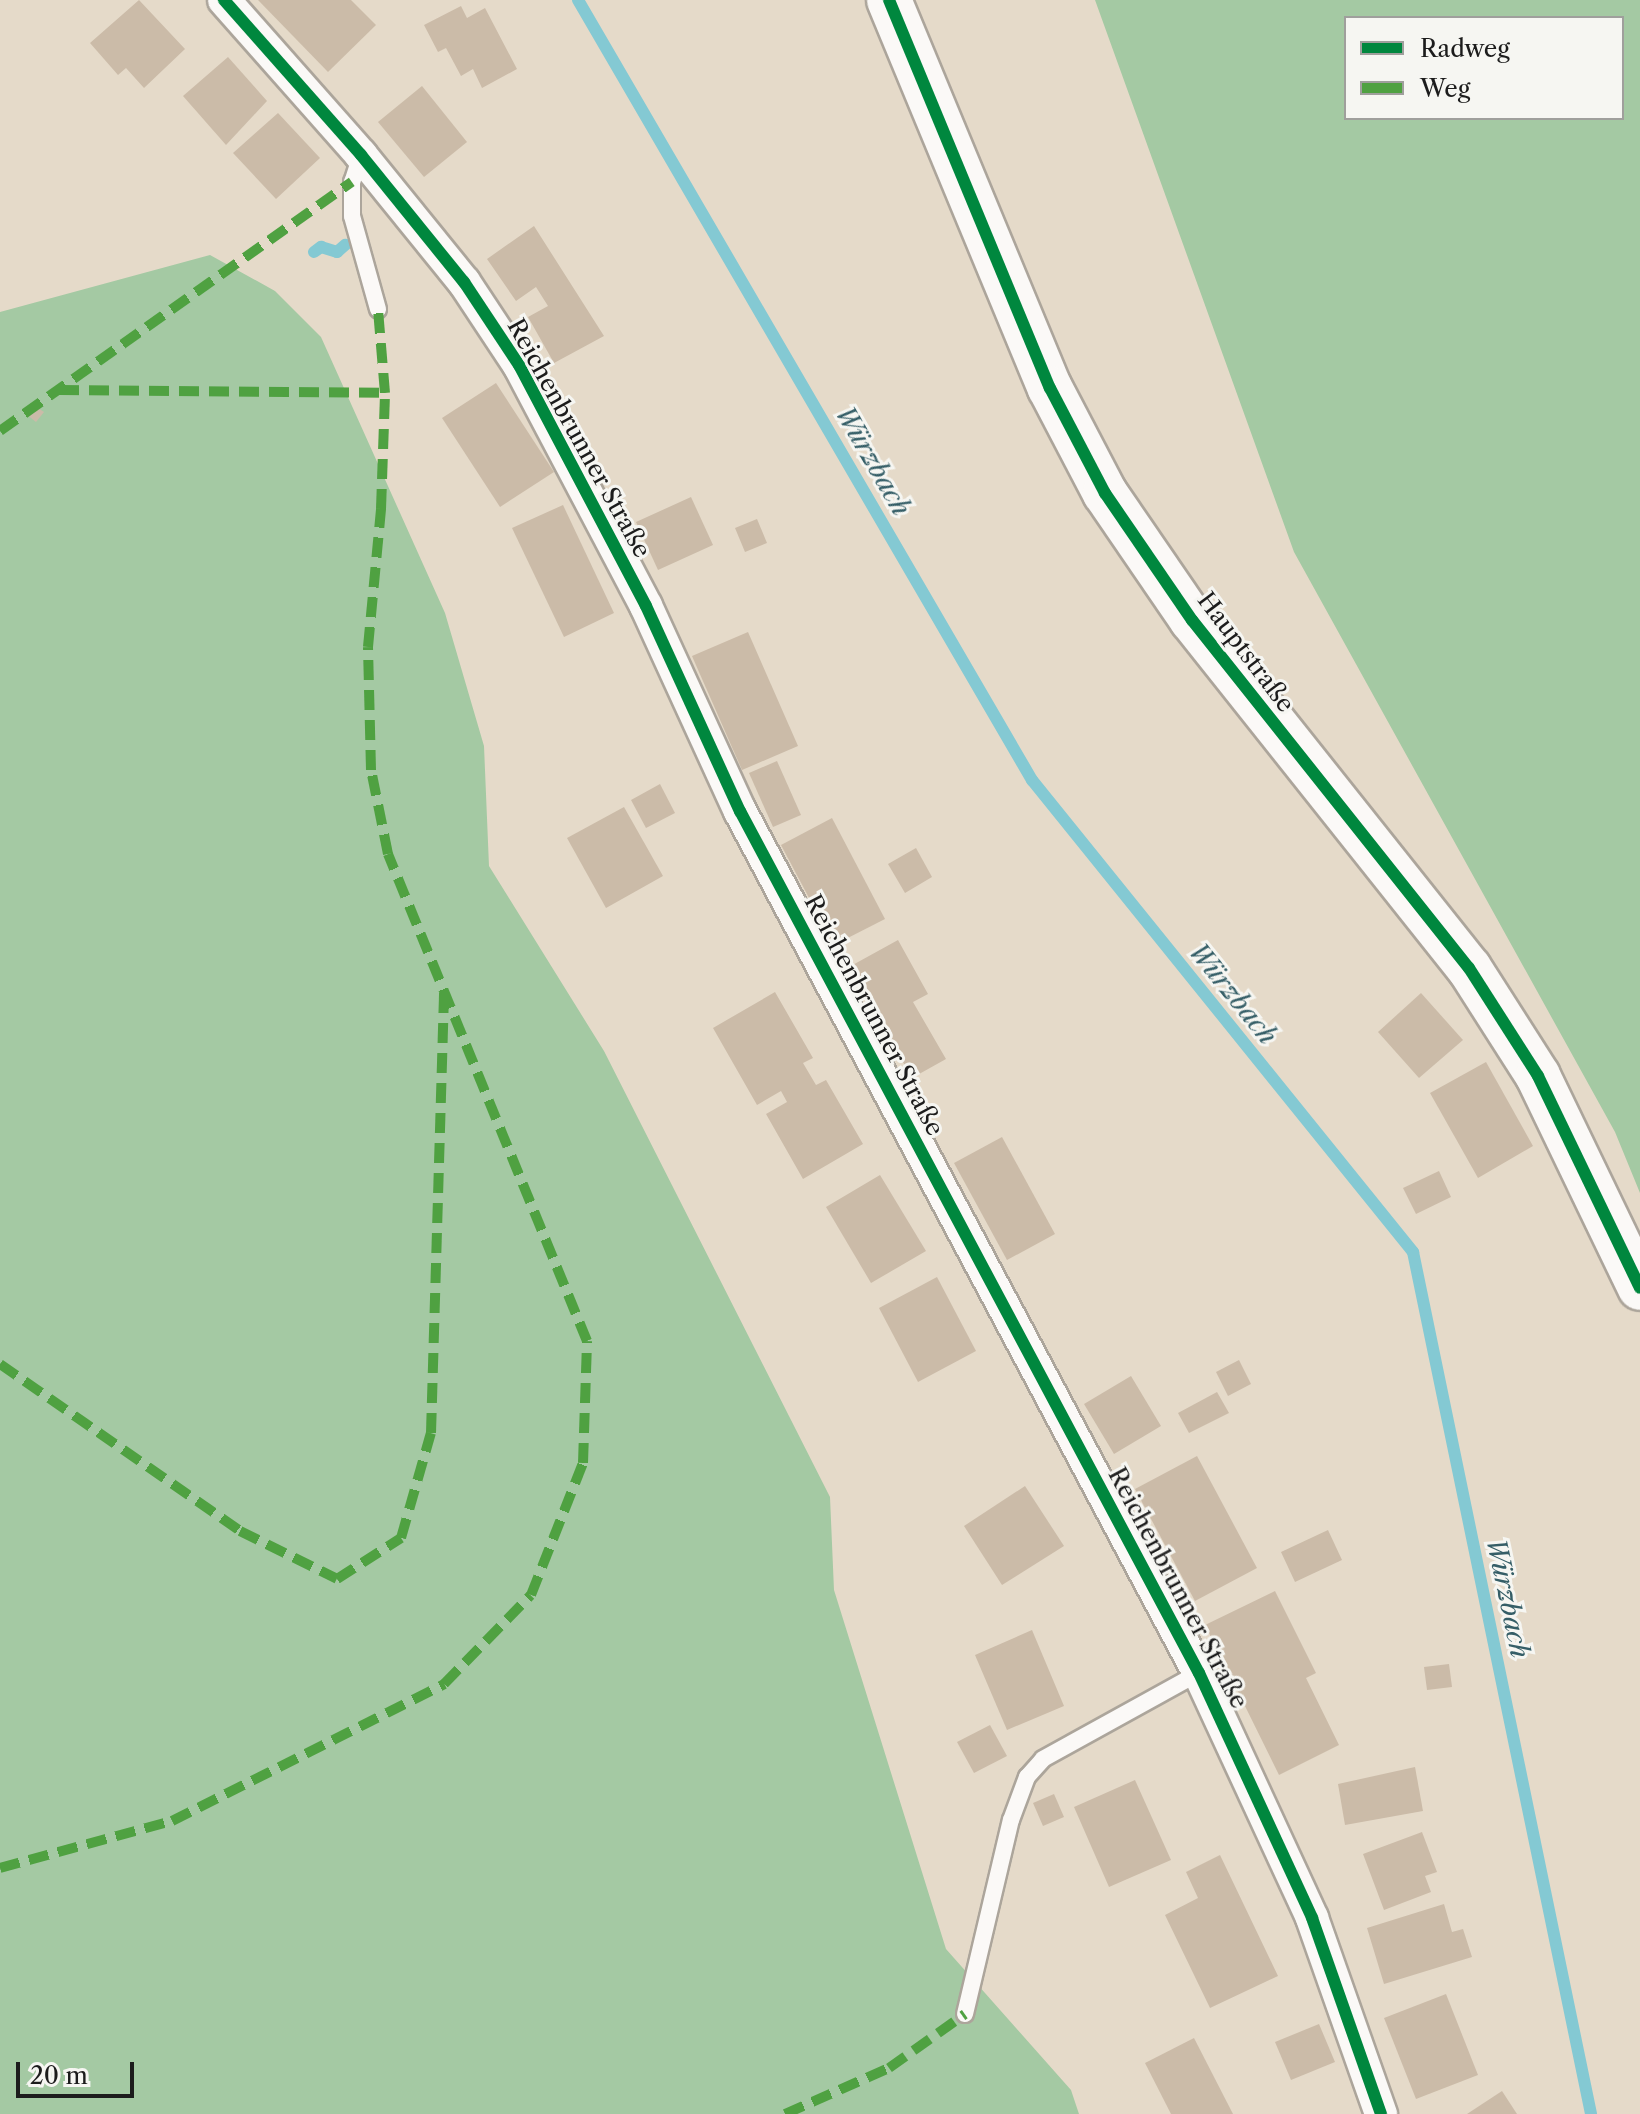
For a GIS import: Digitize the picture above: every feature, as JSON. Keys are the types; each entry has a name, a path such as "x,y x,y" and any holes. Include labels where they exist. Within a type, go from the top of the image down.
{"street":[{"name":"Reichenbrunner Straße","path":"224,0 361,155 464,282 519,365 646,606 740,811 1199,1673 1312,1918 1381,2114"},
{"name":"Hauptstraße","path":"889,0 1050,388 1105,493 1192,620 1469,968 1538,1076 1640,1288"}],"lane":[{"path":"361,155 352,182 352,216 378,309"},
{"path":"965,2014 1011,1820 1027,1777 1043,1759 1199,1673"}],"green space":[{"path":"1095,0 1640,0 1640,1193 1615,1132 1294,552"},
{"path":"210,255 275,291 321,337 445,613 484,746 489,866 604,1051 830,1497 834,1590 946,1949 1071,2090 1079,2114 0,2114 0,312"}],"building":[{"path":"139,0 185,49 144,88 126,68 118,75 90,43"},
{"path":"258,0 351,0 376,25 328,72"},
{"path":"461,6 467,18 485,8 517,69 482,88 473,69 461,76 446,48 438,52 424,25"},
{"path":"228,57 267,101 226,145 183,96"},
{"path":"422,86 467,142 424,177 378,122"},
{"path":"278,113 320,158 276,199 233,153"},
{"path":"534,226 604,336 554,363 528,317 548,306 536,287 516,301 487,259"},
{"path":"496,383 554,472 500,507 442,418"},
{"path":"33,405 44,412 36,422 26,414"},
{"path":"691,497 713,545 658,570 636,522"},
{"path":"563,505 614,613 564,637 512,528"},
{"path":"757,519 767,543 745,552 735,528"},
{"path":"748,632 798,746 742,770 692,656"},
{"path":"777,761 801,815 773,827 749,773"},
{"path":"660,784 675,813 646,828 631,800"},
{"path":"624,807 663,876 606,908 567,838"},
{"path":"832,818 885,919 834,945 781,845"},
{"path":"916,848 932,877 905,893 888,864"},
{"path":"898,940 928,994 913,1002 946,1059 912,1078 849,967"},
{"path":"775,992 813,1058 803,1063 816,1085 826,1080 863,1144 803,1179 766,1114 787,1102 781,1091 757,1105 713,1028"},
{"path":"1421,993 1463,1040 1419,1078 1378,1032"},
{"path":"1486,1062 1533,1146 1478,1178 1430,1093"},
{"path":"1002,1137 1055,1234 1007,1260 954,1163"},
{"path":"1439,1171 1451,1197 1416,1214 1403,1188"},
{"path":"880,1175 926,1251 871,1283 826,1207"},
{"path":"937,1277 976,1351 918,1382 879,1308"},
{"path":"1239,1360 1251,1384 1228,1396 1216,1372"},
{"path":"1131,1376 1161,1426 1114,1454 1084,1404"},
{"path":"1217,1392 1229,1413 1189,1433 1178,1413"},
{"path":"1197,1456 1257,1568 1195,1601 1135,1489"},
{"path":"1025,1486 1064,1546 1002,1585 964,1526"},
{"path":"1328,1530 1342,1560 1295,1582 1281,1552"},
{"path":"1275,1591 1316,1673 1306,1678 1339,1745 1279,1775 1205,1625"},
{"path":"1032,1630 1064,1706 1007,1730 975,1655"},
{"path":"1449,1664 1452,1687 1427,1690 1424,1667"},
{"path":"990,1725 1007,1756 974,1773 957,1742"},
{"path":"1415,1767 1423,1811 1345,1825 1338,1784"},
{"path":"1135,1780 1171,1860 1109,1887 1074,1807"},
{"path":"1054,1794 1064,1817 1043,1826 1033,1803"},
{"path":"1422,1832 1437,1872 1425,1876 1431,1892 1384,1910 1363,1854"},
{"path":"1220,1855 1278,1976 1210,2008 1165,1915 1198,1898 1186,1872"},
{"path":"1444,1904 1452,1932 1463,1929 1472,1957 1384,1984 1367,1928"},
{"path":"1446,1994 1478,2075 1416,2099 1384,2018"},
{"path":"1319,2024 1335,2062 1291,2080 1275,2042"},
{"path":"1194,2038 1233,2114 1171,2114 1145,2063"},
{"path":"1502,2091 1517,2114 1467,2114"}],"waterway":[{"name":"Würzbach","path":"578,0 1032,780 1413,1252 1591,2114"},
{"path":"314,252 321,247 337,252 345,245"}],"marked path":[{"path":"0,431 352,182"},
{"path":"0,1868 172,1821 444,1684 531,1595 583,1463 587,1341 388,854 371,770 368,647 381,509 385,393 378,309"},
{"path":"59,390 385,393"},
{"path":"0,1364 240,1531 337,1579 401,1538 431,1433 444,990"},
{"path":"785,2114 889,2068 965,2014"}],"cycle path":[{"path":"224,0 361,155 464,282 519,365 646,606 740,811 1199,1673 1312,1918 1381,2114"},
{"path":"889,0 1050,388 1105,493 1192,620 1469,968 1538,1076 1640,1288"}]}
